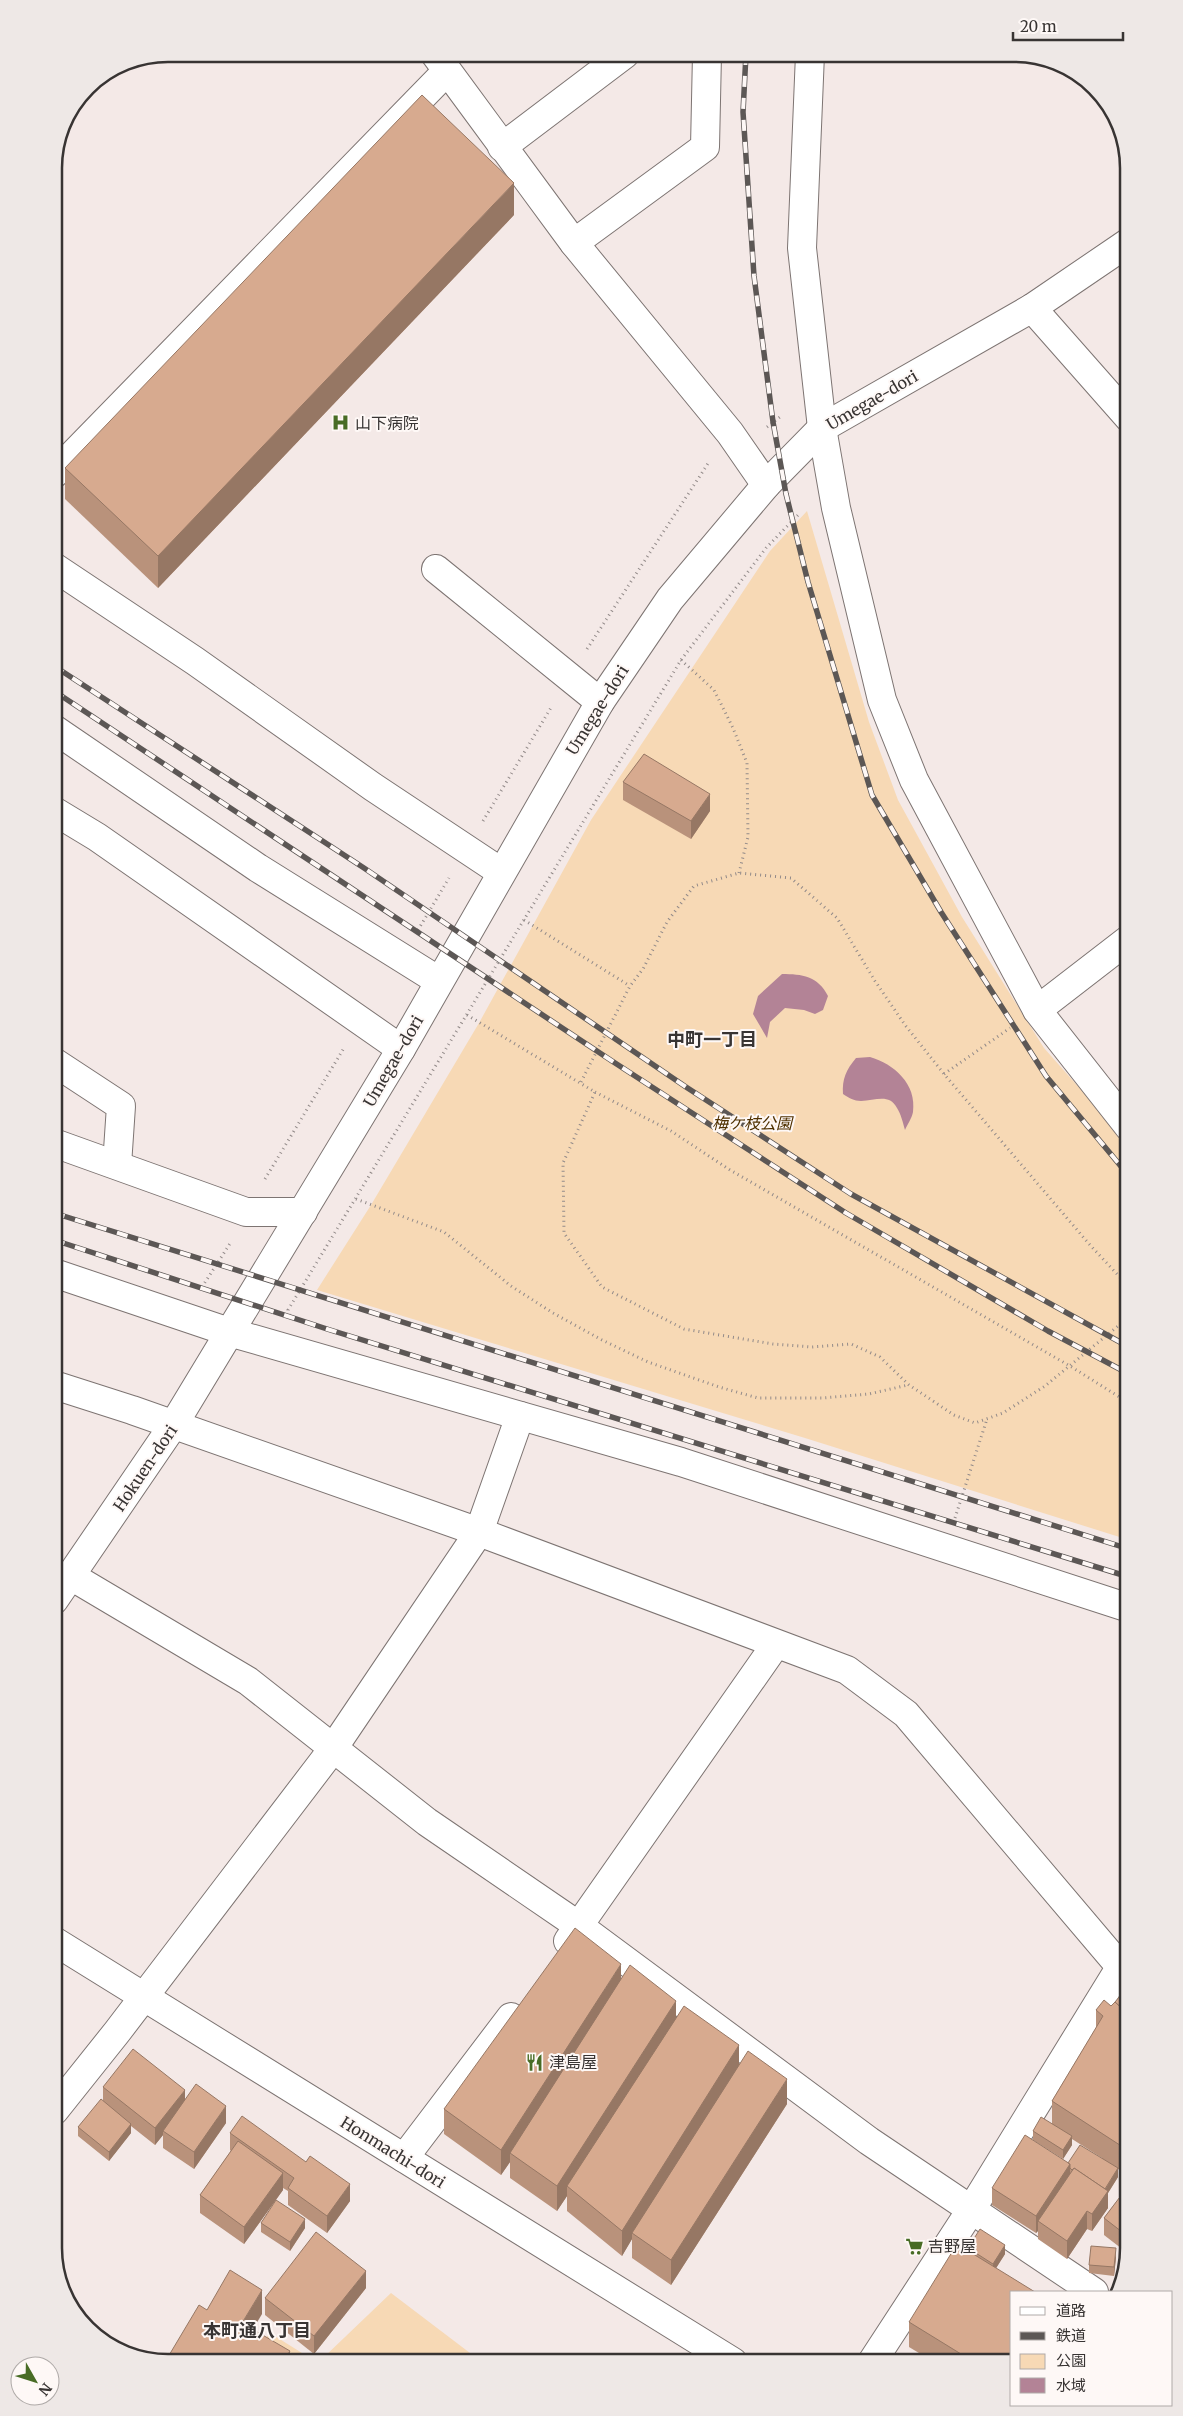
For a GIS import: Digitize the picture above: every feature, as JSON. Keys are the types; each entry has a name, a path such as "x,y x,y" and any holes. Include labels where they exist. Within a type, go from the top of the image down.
{"street":[{"path":"441,62 574,243 730,433 766,485"},
{"path":"63,465 441,62"},
{"path":"502,147 615,63"},
{"path":"574,243 705,146 707,63"},
{"path":"810,63 802,248 822,428 836,508 882,700 914,780 1037,1010 1120,1116"},
{"name":"Umegae-dori","path":"229,1332 401,1049 600,702 670,599 766,485 822,428 1032,308 1120,248"},
{"path":"1032,308 1120,408"},
{"path":"436,569 600,702"},
{"path":"63,573 195,661 466,850 501,872"},
{"path":"63,736 258,868 439,981"},
{"path":"63,816 97,837 401,1049"},
{"path":"1037,1010 1120,946"},
{"path":"63,1068 121,1106 117,1165"},
{"path":"63,1146 246,1212 303,1212"},
{"path":"62,1276 184,1315 229,1332 681,1462 1120,1605"},
{"name":"Hokuen-dori","path":"62,1588 174,1424 229,1332"},
{"path":"62,1388 174,1424 479,1532 847,1670 906,1714 1120,1959"},
{"path":"62,2101 144,1998 332,1750 479,1532 520,1416"},
{"path":"71,1576 248,1681 332,1750 427,1822 578,1926 868,2141 1092,2291"},
{"path":"556,1957 776,1644"},
{"name":"Honmachi-dori","path":"62,1945 144,1998 720,2354"},
{"path":"877,2354 1120,1975"},
{"path":"404,2158 527,1996"}],"path":[{"path":"401,957 569,676 730,433 756,436 780,417"},
{"path":"288,1310 681,660 766,548 799,514"},
{"path":"681,660 714,690 747,762 748,837 739,873"},
{"path":"581,1082 630,986 644,969 667,922 694,886 739,873 791,878 837,918 874,981 905,1025 944,1074 1090,1245 1120,1277"},
{"path":"524,920 630,986"},
{"path":"944,1074 1037,1010"},
{"path":"466,1015 595,1092 671,1130 730,1170 1070,1366 1120,1397"},
{"path":"184,1315 234,1238 246,1212 360,1022"},
{"path":"595,1092 563,1163 564,1233 602,1287 684,1329 773,1344 812,1347 851,1344 880,1358 908,1385 954,1416 975,1423 1003,1413 1045,1386 1120,1324"},
{"path":"356,1199 444,1232 511,1286 553,1313 602,1340 648,1362 719,1387 758,1398 822,1398 869,1394 908,1385"},
{"path":"944,1548 987,1419"}],"green space":[{"name":"梅ケ枝公園","path":"807,511 869,722 898,800 962,917 1044,1048 1120,1138 1120,1537 805,1438 317,1290 371,1205 479,1023 591,820 770,551"},
{"path":"391,2293 470,2353 470,2353 328,2353"},
{"path":"270,2333 302,2353 260,2353 255,2350"}],"water":[{"path":"782,974 803,976 814,980 824,989 828,996 823,1010 815,1014 804,1010 785,1008 770,1022 767,1038 753,1014 758,996"},
{"path":"870,1057 895,1070 907,1084 913,1102 913,1112 905,1130 894,1103 886,1099 858,1101 843,1094 844,1079 853,1062 856,1058"}],"building":[{"name":"山下病院","path":"422,95 514,183 158,556 65,468"},
{"path":"644,754 710,794 691,821 623,782"},
{"name":"津島屋","path":"575,1928 621,1964 501,2150 444,2109"},
{"path":"630,1965 676,2001 557,2186 510,2153"},
{"path":"1120,1996 1120,2007 1115,2002"},
{"path":"1104,2000 1111,2006 1115,2002 1120,2007 1120,2145 1052,2101 1103,2016 1096,2010"},
{"path":"684,2006 739,2045 622,2231 567,2186"},
{"path":"133,2049 185,2090 155,2128 103,2087"},
{"path":"748,2051 787,2079 671,2260 632,2233"},
{"path":"196,2084 226,2106 194,2152 163,2131"},
{"path":"101,2099 131,2124 109,2152 78,2127"},
{"path":"242,2116 306,2162 310,2156 350,2184 327,2216 288,2188 294,2178 230,2133"},
{"path":"1041,2117 1072,2136 1063,2150 1033,2131"},
{"path":"1025,2135 1070,2164 1036,2216 992,2188"},
{"path":"238,2141 283,2173 244,2227 200,2195"},
{"path":"1080,2145 1118,2168 1105,2189 1074,2168 1072,2170 1070,2168 1068,2163"},
{"path":"1074,2168 1108,2191 1092,2214 1087,2211 1067,2241 1038,2221"},
{"path":"1120,2197 1120,2230 1104,2218"},
{"path":"276,2200 305,2219 290,2242 261,2223"},
{"path":"980,2229 1005,2245 993,2264 968,2248"},
{"path":"316,2232 366,2271 314,2336 265,2298"},
{"path":"957,2244 1033,2291 1010,2291 1010,2354 961,2354 909,2322"},
{"path":"1091,2246 1116,2248 1114,2267 1089,2265"},
{"path":"230,2270 262,2290 242,2323 290,2351 289,2353 170,2353 199,2305 207,2310"}],"railway":[{"path":"746,63 743,112 754,276 773,422 786,494 808,582 872,795 941,912 1046,1076 1120,1165"},
{"path":"63,672 364,868 686,1087 851,1194 1120,1342"},
{"path":"63,697 612,1061 846,1213 1048,1331 1120,1369"},
{"path":"62,1216 1120,1546"},
{"path":"62,1243 327,1329 1120,1574"}],"place":[{"name":"山下病院","path":"341,423"},
{"name":"津島屋","path":"535,2062"},
{"name":"吉野屋","path":"914,2246"}],"district":[{"name":"中町一丁目","path":"712,1039"},
{"name":"本町通八丁目","path":"257,2330"}]}
